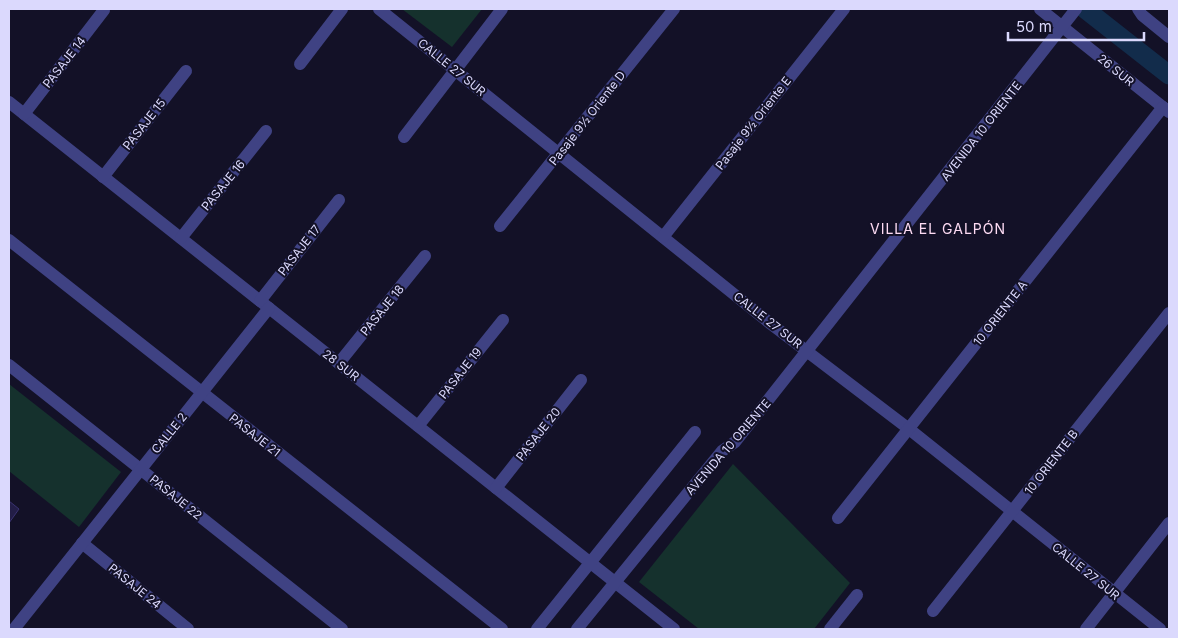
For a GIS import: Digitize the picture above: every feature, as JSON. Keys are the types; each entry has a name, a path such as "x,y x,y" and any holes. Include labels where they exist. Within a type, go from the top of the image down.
{"street":[{"path":"300,64 342,9"},
{"name":"CALLE 27 SUR","path":"379,9 663,237 909,429 1160,629"},
{"path":"404,137 454,69 502,9"},
{"name":"Pasaje 9½ Oriente D","path":"500,226 674,9"},
{"name":"Pasaje 9½ Oriente E","path":"663,237 844,9"},
{"name":"26 SUR","path":"1040,9 1166,109"},
{"path":"1138,9 1142,16 1169,37"},
{"name":"PASAJE 14","path":"24,114 104,10"},
{"name":"AVENIDA 10 ORIENTE","path":"576,629 722,450 735,442 809,352 1074,11"},
{"name":"PASAJE 15","path":"104,177 186,71"},
{"name":"28 SUR","path":"9,102 674,629"},
{"name":"10 ORIENTE A","path":"838,518 1166,109"},
{"name":"PASAJE 16","path":"181,238 266,131"},
{"name":"PASAJE 17","path":"265,305 339,200"},
{"name":"PASAJE 21","path":"9,240 502,629"},
{"name":"PASAJE 18","path":"339,363 424,256"},
{"name":"CALLE 2","path":"14,629 202,392 265,305"},
{"name":"10 ORIENTE B","path":"933,611 1169,313"},
{"name":"PASAJE 19","path":"418,426 502,320"},
{"name":"PASAJE 22","path":"9,365 342,629"},
{"name":"PASAJE 20","path":"496,488 581,380"},
{"path":"536,629 695,432"},
{"path":"1086,629 1169,523"},
{"name":"PASAJE 24","path":"82,544 188,629"},
{"path":"830,629 857,595"}],"green space":[{"path":"402,9 482,9 452,47"},
{"path":"9,384 121,472 79,527 9,471"},
{"path":"733,464 850,583 814,629 699,629 639,582"}],"building":[{"path":"9,501 19,509 9,523"}],"waterway":[{"path":"1085,9 1169,75"}],"district":[{"name":"VILLA EL GALPÓN","path":"938,228"}]}
